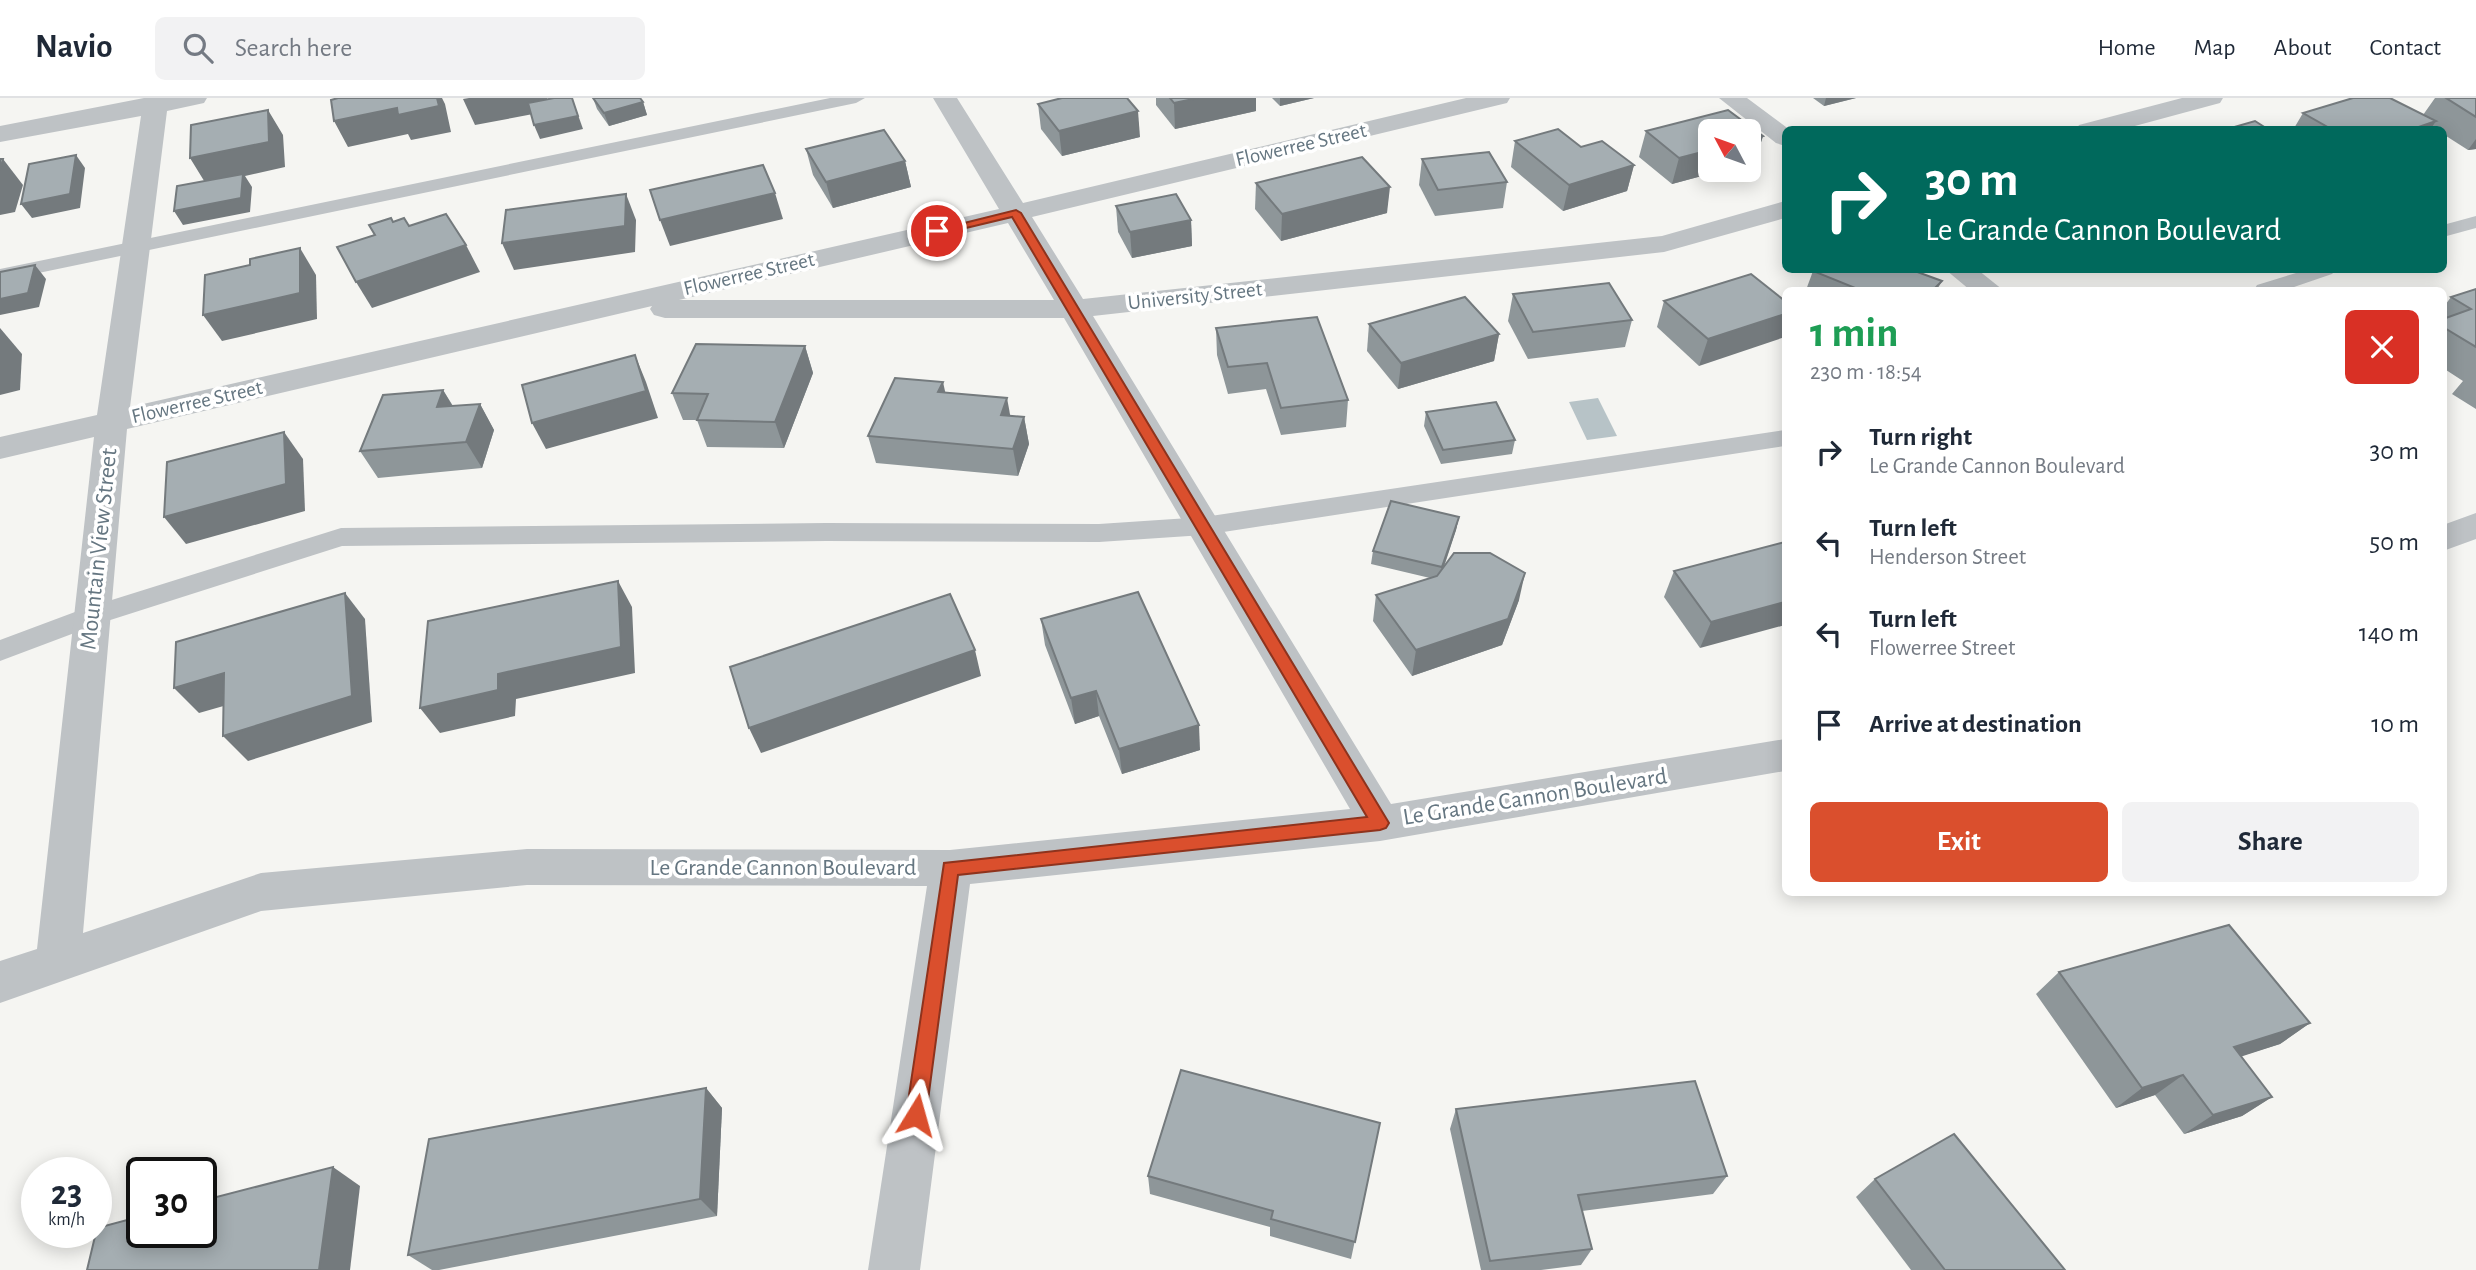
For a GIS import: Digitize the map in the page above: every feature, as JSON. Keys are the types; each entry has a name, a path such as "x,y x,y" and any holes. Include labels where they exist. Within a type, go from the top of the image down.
{"street":[{"path":"0,134 155,102 195,98"},
{"path":"944,98 1074,309 1380,823"},
{"name":"Flowerree Street","path":"0,448 1016,213 1497,98"},
{"path":"1731,98 1782,136"},
{"path":"2103,126 2211,98"},
{"name":"Mountain View Street","path":"58,960 112,421 155,102"},
{"name":"University Street","path":"598,308 1074,309 1664,244 1782,210"},
{"path":"1964,273 1984,287"},
{"path":"2447,538 2476,525"},
{"name":"Le Grande Cannon Boulevard","path":"0,982 261,892 527,867 950,868 1380,823 1782,756"},
{"path":"894,1270 947,908 950,868"}],"lane":[{"path":"0,275 856,98"},
{"path":"2447,230 2476,222"},
{"path":"2274,287 2316,273"},
{"path":"0,651 92,616 341,537 826,532 1099,533 1204,526 1782,438"}],"shaded area":[{"path":"1598,398 1617,436 1587,440 1569,402"}],"building":[{"path":"437,98 439,106 398,115 397,108 334,121 331,100"},
{"path":"572,98 578,116 534,125 528,103"},
{"path":"593,98 640,98 643,102 604,113"},
{"path":"1062,98 1127,98 1138,111 1059,131 1038,104"},
{"path":"1170,98 1198,98 1174,103"},
{"path":"2353,98 2390,98 2436,121 2422,126 2326,126 2303,113"},
{"path":"2446,98 2476,98 2476,117"},
{"path":"268,110 269,142 190,158 191,125"},
{"path":"1728,110 1740,119 1698,119 1698,153 1679,158 1646,131"},
{"path":"2255,121 2263,126 2238,126"},
{"path":"1558,129 1581,147 1602,141 1634,165 1569,185 1515,141"},
{"path":"884,130 905,161 826,182 806,149"},
{"path":"1489,152 1507,182 1438,190 1422,159"},
{"path":"76,155 70,194 21,204 29,164"},
{"path":"1362,157 1390,187 1282,214 1256,183"},
{"path":"763,165 775,193 660,220 650,190"},
{"path":"243,174 241,198 174,211 177,186"},
{"path":"626,194 625,226 502,243 506,210"},
{"path":"1176,194 1191,220 1130,232 1116,206"},
{"path":"446,214 466,245 356,282 337,247 375,235 369,225 391,218 393,222 404,218 409,226"},
{"path":"300,248 300,293 203,315 205,275 250,265 250,259"},
{"path":"35,265 28,293 0,299 0,272"},
{"path":"1818,273 1920,273 1942,281 1936,287 1853,287"},
{"path":"1751,274 1782,299 1782,315 1708,339 1664,301"},
{"path":"1609,283 1632,320 1533,332 1513,294"},
{"path":"2476,289 2476,347 2447,329 2447,318 2471,309 2451,297"},
{"path":"1465,297 1499,334 1401,363 1369,324"},
{"path":"1317,317 1348,400 1281,408 1267,363 1228,367 1216,328"},
{"path":"696,344 805,346 775,422 697,420 708,394 672,393"},
{"path":"635,355 646,391 532,423 522,385"},
{"path":"895,378 943,382 938,392 1007,398 1001,415 1024,417 1013,449 868,436"},
{"path":"443,390 437,407 480,404 466,442 360,451 383,395"},
{"path":"1496,402 1515,440 1443,450 1426,412"},
{"path":"284,432 286,484 164,517 167,462"},
{"path":"1391,501 1459,517 1442,567 1373,551"},
{"path":"1782,543 1782,603 1711,622 1674,571"},
{"path":"1454,553 1490,553 1525,573 1508,619 1416,650 1376,595 1437,576"},
{"path":"618,581 621,647 498,674 498,690 420,708 428,621"},
{"path":"1138,592 1199,725 1119,749 1096,691 1071,698 1041,619"},
{"path":"345,593 352,696 223,736 224,673 174,688 176,642"},
{"path":"950,594 975,650 749,728 730,667"},
{"path":"2229,925 2310,1023 2234,1047 2272,1097 2213,1115 2183,1075 2142,1088 2059,972"},
{"path":"1181,1070 1380,1123 1355,1242 1271,1219 1273,1211 1148,1176"},
{"path":"1695,1081 1727,1176 1578,1195 1592,1249 1490,1261 1456,1109"},
{"path":"706,1088 700,1199 408,1255 429,1139"},
{"path":"1954,1134 2065,1270 1945,1270 1875,1179"},
{"path":"333,1167 319,1270 87,1270 92,1248 112,1248 112,1224 126,1220 126,1248 217,1248 217,1197"}],"route":[{"path":"916,1115 947,908 950,868 1380,823 1016,213 937,231"}]}
